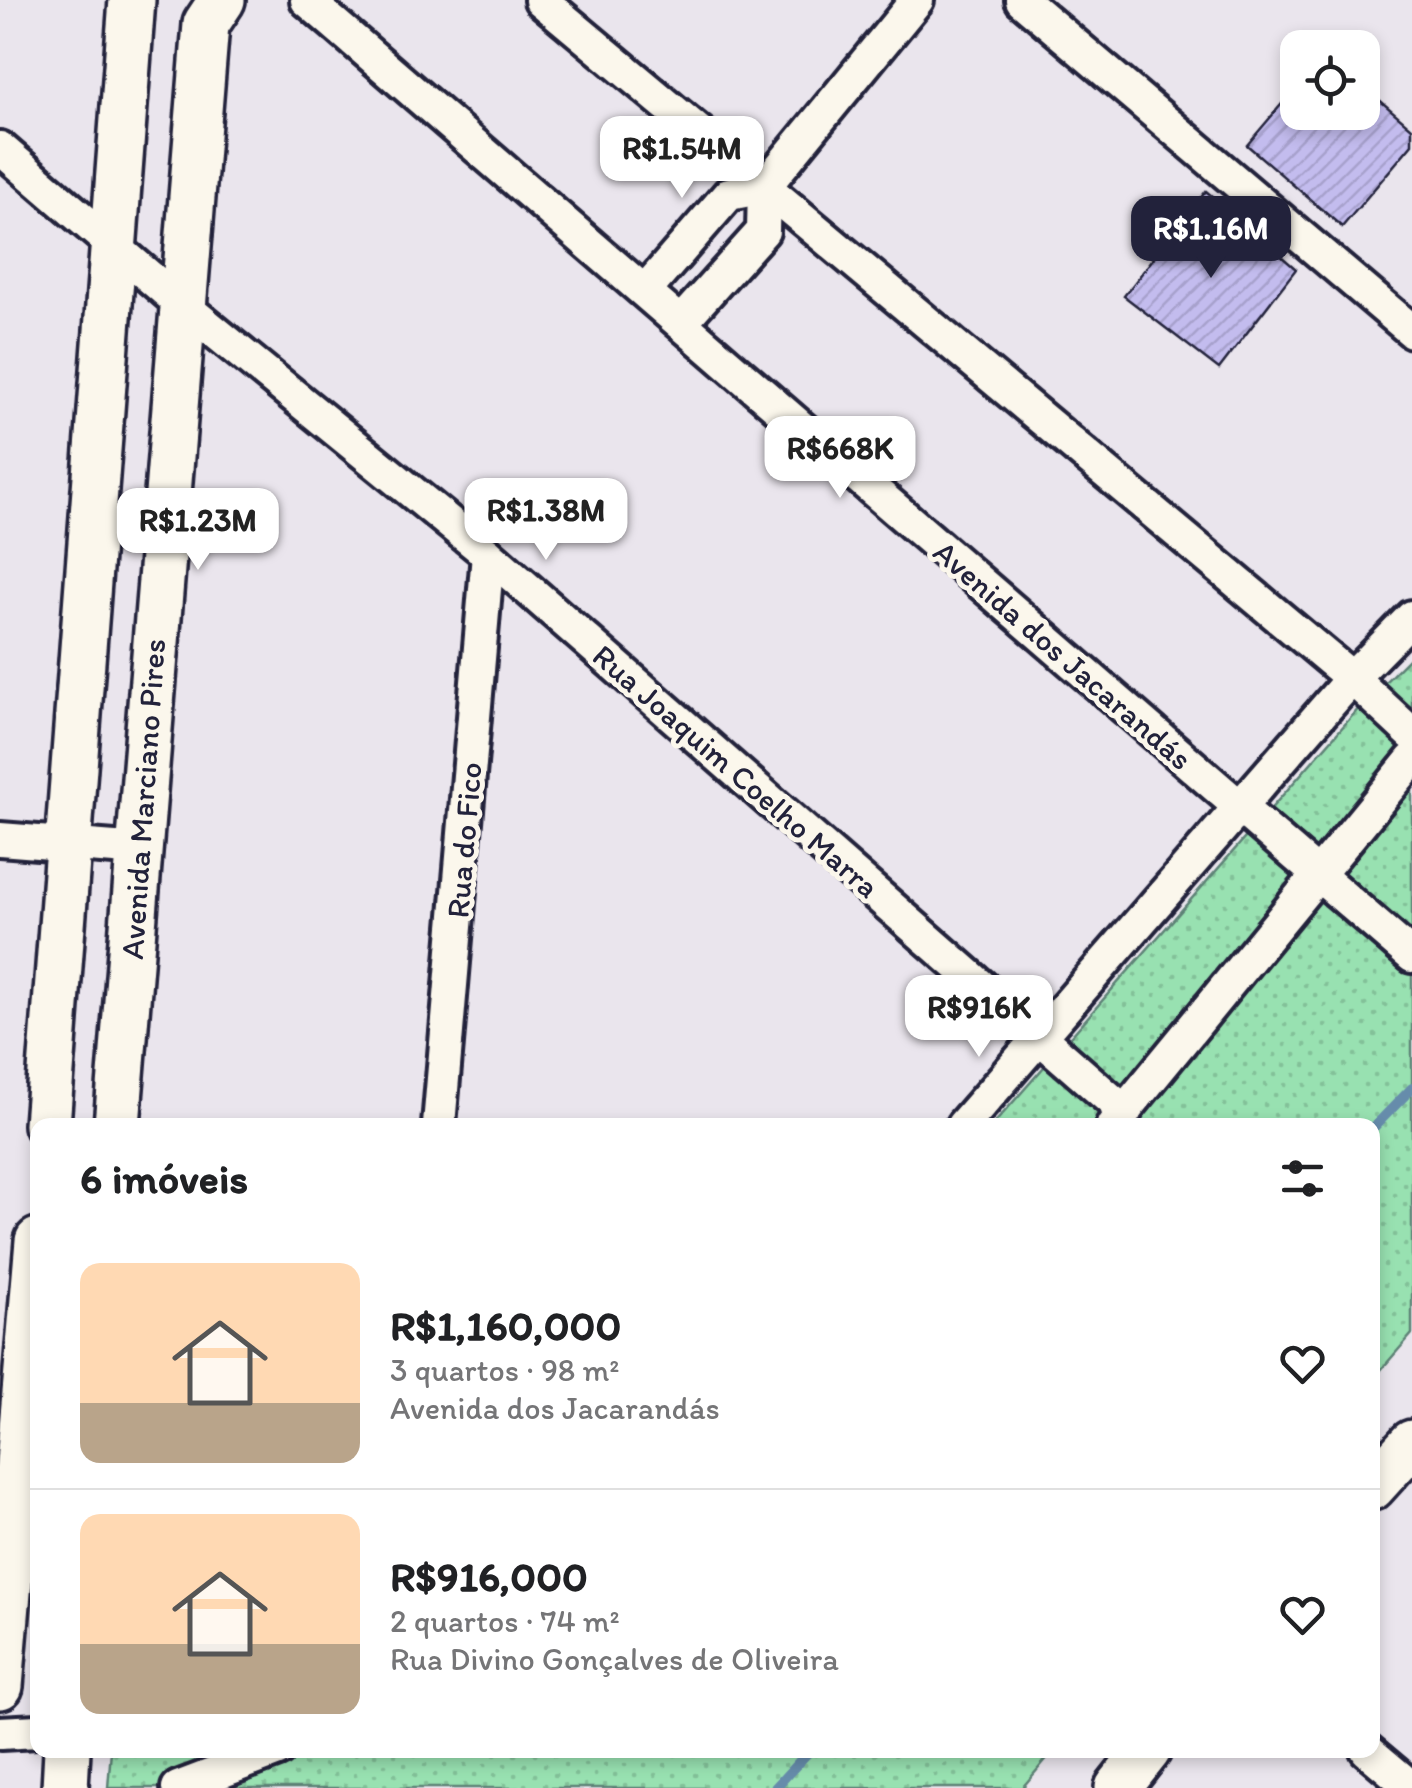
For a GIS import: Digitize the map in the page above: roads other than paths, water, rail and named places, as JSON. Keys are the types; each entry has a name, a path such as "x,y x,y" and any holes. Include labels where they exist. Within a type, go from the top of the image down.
{"street":[{"path":"48,1118 132,0"},
{"name":"Avenida Marciano Pires","path":"117,1118 206,24 222,0"},
{"name":"Avenida dos Jacarandás","path":"307,0 1412,956"},
{"path":"541,0 1352,678 1412,734"},
{"path":"682,321 763,231 764,187 917,0"},
{"path":"1022,0 1412,331"},
{"name":"Rua Joaquim Coelho Marra","path":"0,148 181,304 488,554 1041,1036 1119,1118"},
{"path":"645,291 729,194 764,187"},
{"name":"Rua do Fico","path":"441,1118 488,554"},
{"path":"969,1118 1352,678 1412,616"},
{"path":"1119,1118 1412,760"},
{"path":"0,839 140,850"},
{"path":"0,1686 30,1334"},
{"path":"1380,1479 1412,1443"},
{"path":"0,1733 30,1731"},
{"path":"65,1788 67,1758"},
{"path":"178,1788 257,1758"},
{"path":"1118,1788 1142,1758"},
{"path":"1376,1758 1412,1788"}],"waterway":[{"path":"1380,1121 1412,1088"},
{"path":"775,1788 803,1758"}]}
